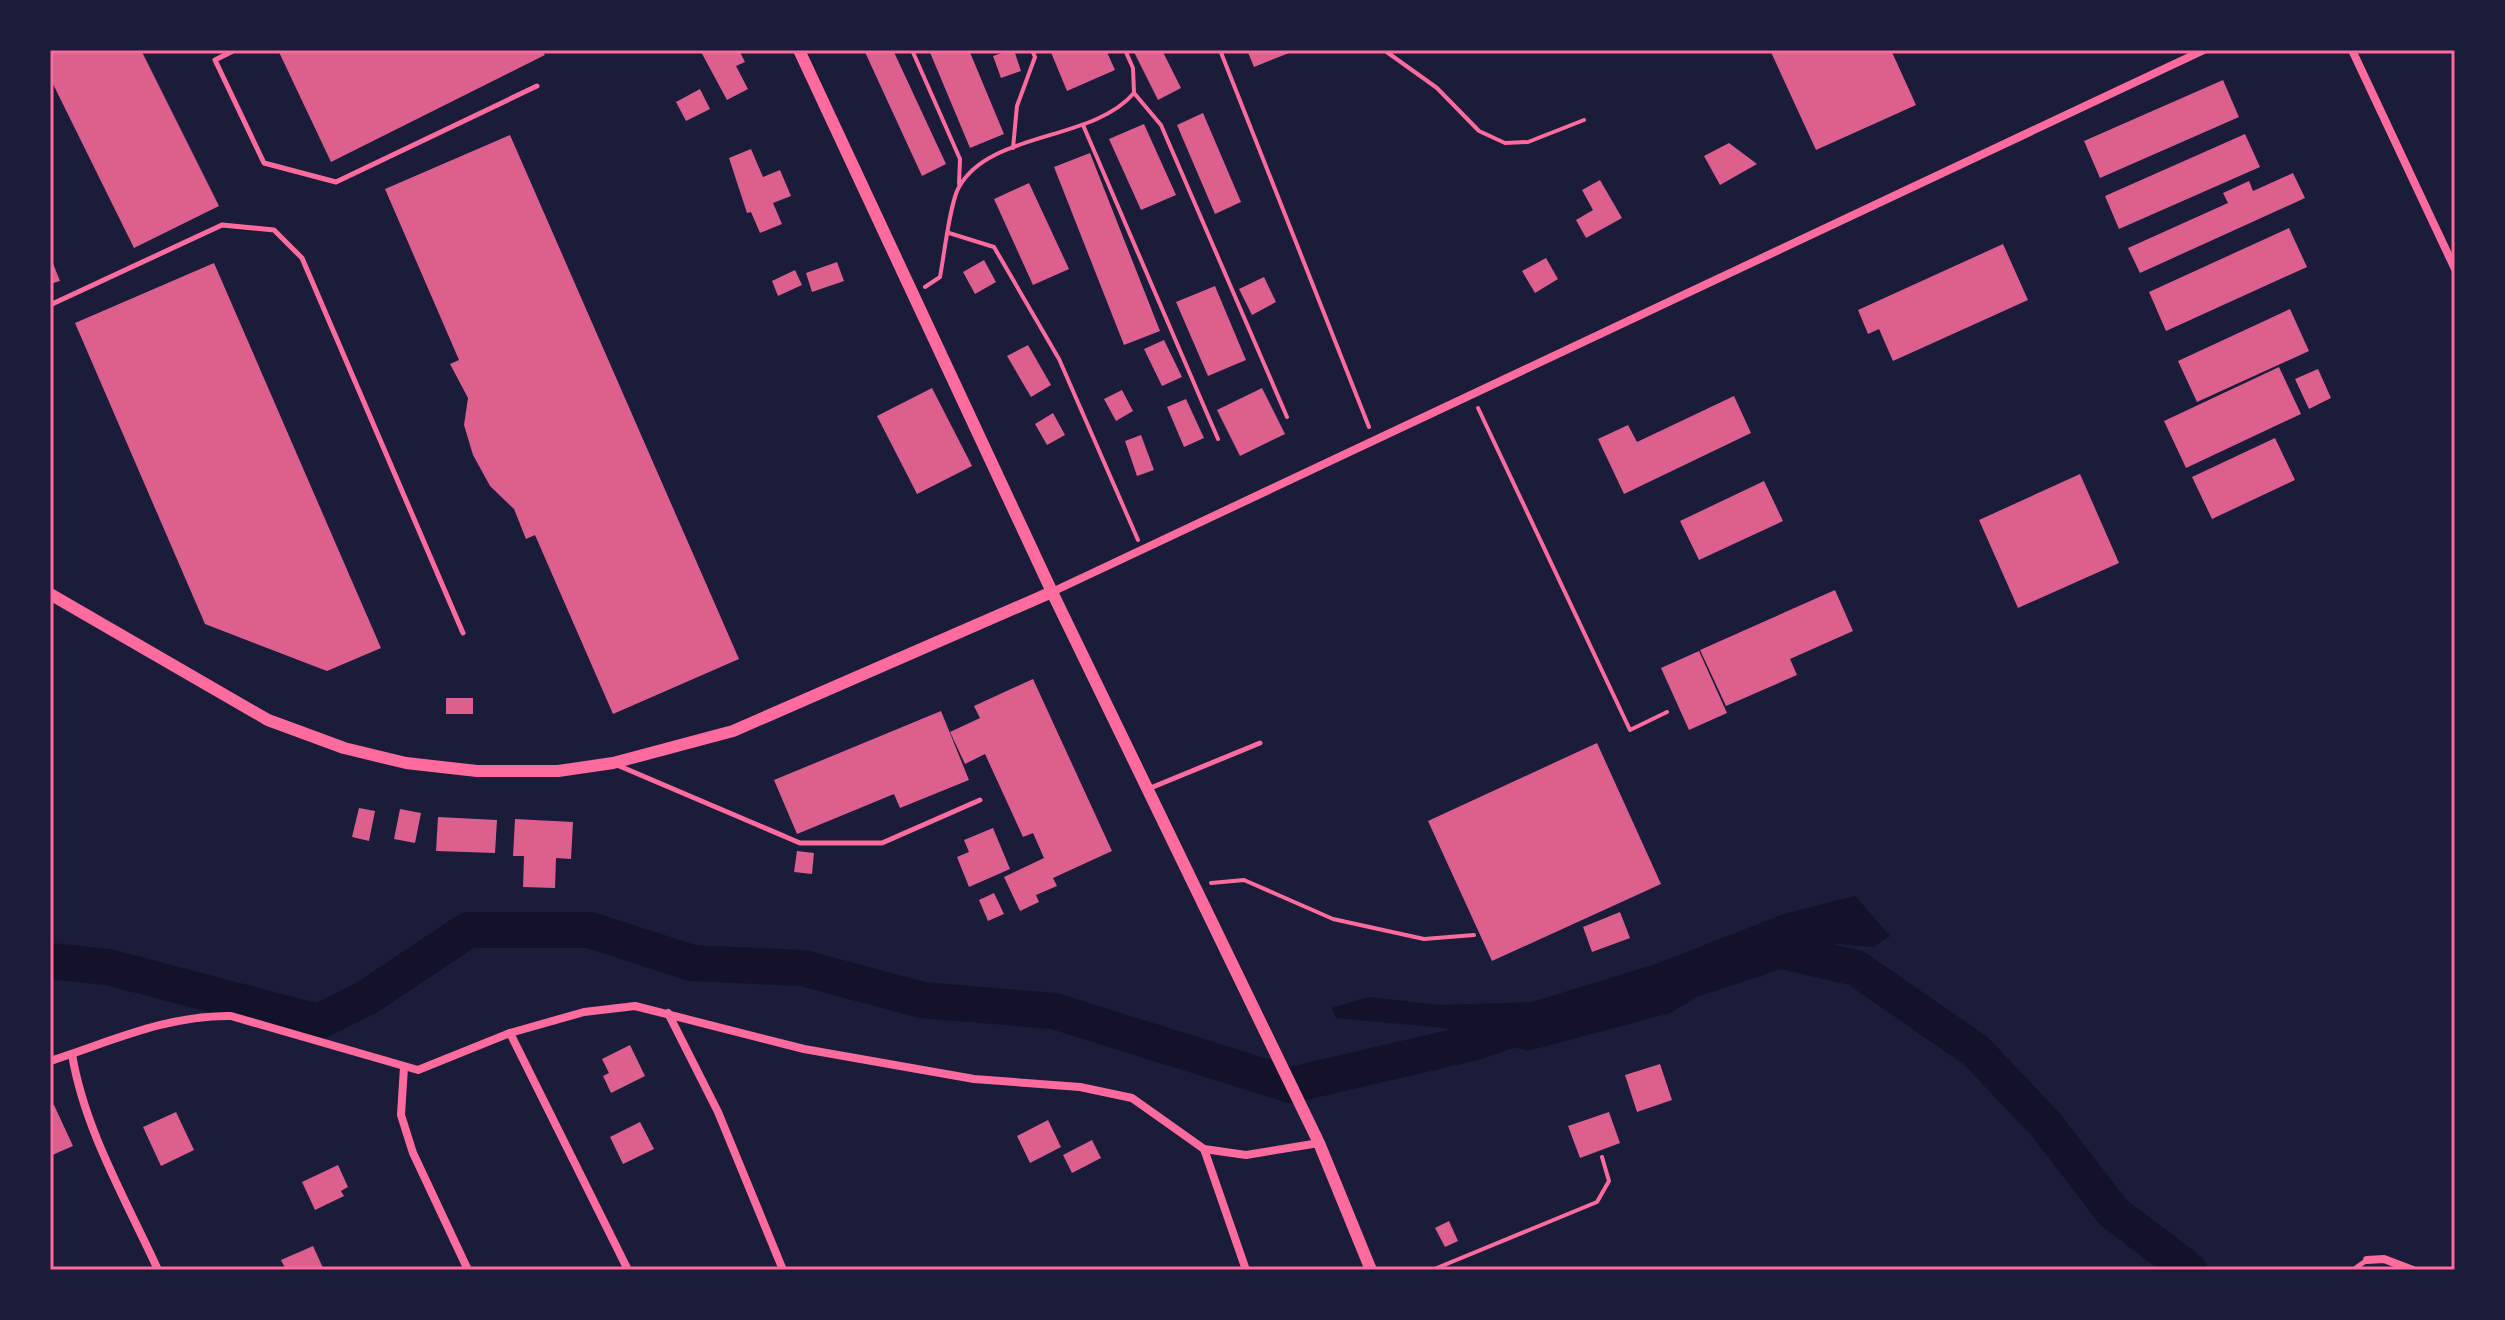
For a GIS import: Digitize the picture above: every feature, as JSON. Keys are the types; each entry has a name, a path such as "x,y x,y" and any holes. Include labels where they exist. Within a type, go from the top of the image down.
{"street":[{"path":"799,50 1052,592 1319,1143 1371,1270"},
{"path":"50,594 268,720 344,748 406,763 477,771 558,771 613,763 733,731 1052,592 2204,50"},
{"path":"2352,50 2455,269"},
{"path":"50,1061 143,1028 204,1016 231,1016 418,1070 510,1033 584,1012 635,1006 804,1049 974,1079 1080,1087 1132,1098 1204,1149 1246,1155 1319,1143"},
{"path":"668,1013 718,1112 783,1270"},
{"path":"510,1033 628,1270"},
{"path":"72,1054 77,1084 92,1123 158,1270"},
{"path":"404,1067 401,1115 413,1153 468,1270"},
{"path":"1204,1149 1246,1270"},
{"path":"2367,1260 2384,1259 2413,1270"}],"lane":[{"path":"235,50 215,60 264,163 336,182 537,86"},
{"path":"50,305 222,225 274,230 302,258 463,633"},
{"path":"1147,789 1260,743"},
{"path":"613,763 800,843 882,843 980,800"},
{"path":"2353,1270 2367,1260"}],"path":[{"path":"912,50 960,159 959,187 940,277 914,295"},
{"path":"1013,148 1017,106 1035,57 1032,50"},
{"path":"1125,50 1133,68 1134,93 1161,125 1287,417"},
{"path":"1220,50 1375,441"},
{"path":"1384,50 1437,88 1479,131 1505,143 1528,142 1584,120"},
{"path":"959,187 982,164 1013,148 1083,125 1121,108 1134,93"},
{"path":"1083,125 1218,439"},
{"path":"949,233 994,247 1059,359 1143,550"},
{"path":"1472,395 1630,730 1667,712"},
{"path":"1194,885 1244,880 1333,919 1424,939 1474,935"},
{"path":"1432,1270 1597,1202 1609,1181 1602,1157"}],"shaded area":[{"path":"1855,896 1890,936 1874,947 1828,943 1761,976 1699,996 1670,1013 1528,1051 1445,1028 1336,1018 1332,1008 1369,997 1439,1005 1532,1002 1656,964 1784,914"}],"building":[{"path":"50,50 141,50 219,206 134,248 50,78"},
{"path":"278,50 542,50 545,55 331,162"},
{"path":"700,50 739,50 745,62 736,66 748,89 727,100"},
{"path":"864,50 893,50 946,164 922,176"},
{"path":"929,50 969,50 1004,134 970,148"},
{"path":"1014,50 1021,71 1001,78 993,56"},
{"path":"1050,50 1106,50 1115,70 1067,91"},
{"path":"1133,50 1162,50 1181,88 1158,100"},
{"path":"1247,50 1288,50 1289,53 1254,67"},
{"path":"1770,50 1891,50 1916,105 1816,150"},
{"path":"2223,80 2239,117 2100,178 2084,141"},
{"path":"700,89 710,109 686,121 676,102"},
{"path":"1203,113 1241,202 1215,214 1177,125"},
{"path":"1144,124 1176,195 1141,210 1109,139"},
{"path":"2245,134 2260,167 2119,229 2105,196"},
{"path":"510,135 739,659 613,714 535,535 526,539 514,509 490,486 473,455 464,425 468,398 450,364 459,360 385,189"},
{"path":"1729,143 1757,164 1720,185 1704,156"},
{"path":"751,149 763,177 780,170 791,196 773,203 782,224 760,233 751,212 747,213 729,158"},
{"path":"1090,153 1160,331 1124,345 1054,167"},
{"path":"2293,173 2305,198 2140,273 2128,248 2228,203 2223,193 2249,181 2253,191"},
{"path":"1600,180 1622,218 1586,238 1576,220 1593,210 1582,190"},
{"path":"1029,183 1069,269 1033,285 994,199"},
{"path":"2289,228 2307,267 2166,331 2149,292"},
{"path":"2003,244 2028,300 1893,361 1879,329 1868,334 1858,310"},
{"path":"50,256 60,281 50,284"},
{"path":"1546,258 1558,279 1535,293 1522,271"},
{"path":"984,260 996,282 975,294 963,272"},
{"path":"837,262 844,281 812,292 806,273"},
{"path":"214,263 381,648 327,671 205,624 75,323"},
{"path":"795,270 802,285 778,296 772,281"},
{"path":"1264,277 1276,302 1252,315 1239,289"},
{"path":"1215,286 1246,360 1208,376 1176,302"},
{"path":"2290,309 2309,351 2197,402 2178,361"},
{"path":"1164,340 1182,377 1162,386 1144,349"},
{"path":"1028,345 1051,385 1031,397 1007,356"},
{"path":"2279,367 2301,414 2186,468 2164,421"},
{"path":"2318,369 2331,398 2309,409 2295,379"},
{"path":"932,388 972,466 917,494 877,416"},
{"path":"1262,388 1285,434 1240,456 1217,410"},
{"path":"1122,390 1133,411 1116,421 1104,399"},
{"path":"1734,396 1751,433 1624,494 1598,439 1628,425 1637,442"},
{"path":"1186,399 1204,438 1184,447 1167,407"},
{"path":"1053,413 1065,435 1047,445 1035,424"},
{"path":"1141,435 1154,470 1137,476 1125,441"},
{"path":"2275,438 2295,480 2212,519 2192,477"},
{"path":"2080,474 2119,563 2018,608 1979,520"},
{"path":"1764,481 1783,521 1699,560 1680,521"},
{"path":"1835,590 1853,631 1790,659 1797,675 1726,706 1700,650"},
{"path":"1699,651 1727,713 1689,730 1661,668"},
{"path":"1033,679 1112,851 1053,878 1057,886 1036,895 1039,902 1020,911 1004,877 1044,858 1033,833 1023,837 985,754 965,764 950,732 980,718 974,706"},
{"path":"446,698 473,698 473,714 446,714"},
{"path":"941,711 969,780 900,808 894,794 797,834 774,780"},
{"path":"1597,743 1661,884 1492,961 1428,821"},
{"path":"359,808 375,811 369,841 352,837"},
{"path":"400,809 421,813 415,843 394,839"},
{"path":"438,817 497,820 495,853 436,851"},
{"path":"515,819 573,822 571,859 556,858 555,888 523,887 524,856 513,856"},
{"path":"993,828 1010,869 969,887 957,857 969,852 964,840"},
{"path":"797,851 814,853 812,874 794,872"},
{"path":"994,893 1004,914 988,921 979,900"},
{"path":"1620,912 1630,938 1592,952 1583,927"},
{"path":"630,1045 645,1076 611,1093 603,1076 609,1073 602,1059"},
{"path":"1660,1064 1672,1100 1637,1112 1625,1075"},
{"path":"54,1105 73,1146 50,1156 50,1106"},
{"path":"176,1112 194,1150 161,1166 143,1127"},
{"path":"1609,1112 1620,1143 1580,1158 1568,1126"},
{"path":"1048,1120 1061,1147 1030,1163 1017,1136"},
{"path":"640,1122 654,1149 623,1164 610,1137"},
{"path":"1092,1140 1101,1158 1072,1173 1063,1155"},
{"path":"338,1165 348,1187 341,1191 344,1196 315,1210 302,1182"},
{"path":"1449,1221 1458,1241 1445,1247 1435,1228"},
{"path":"313,1246 324,1270 286,1270 281,1260"}],"waterway":[{"path":"50,961 108,967 318,1022 366,998 468,930 590,930 692,963 803,968 922,1000 1054,1011 1291,1085 1476,1042 1528,1024"},
{"path":"1753,957 1782,951 1856,968 1976,1051 2046,1125 2113,1212 2189,1270"}]}
